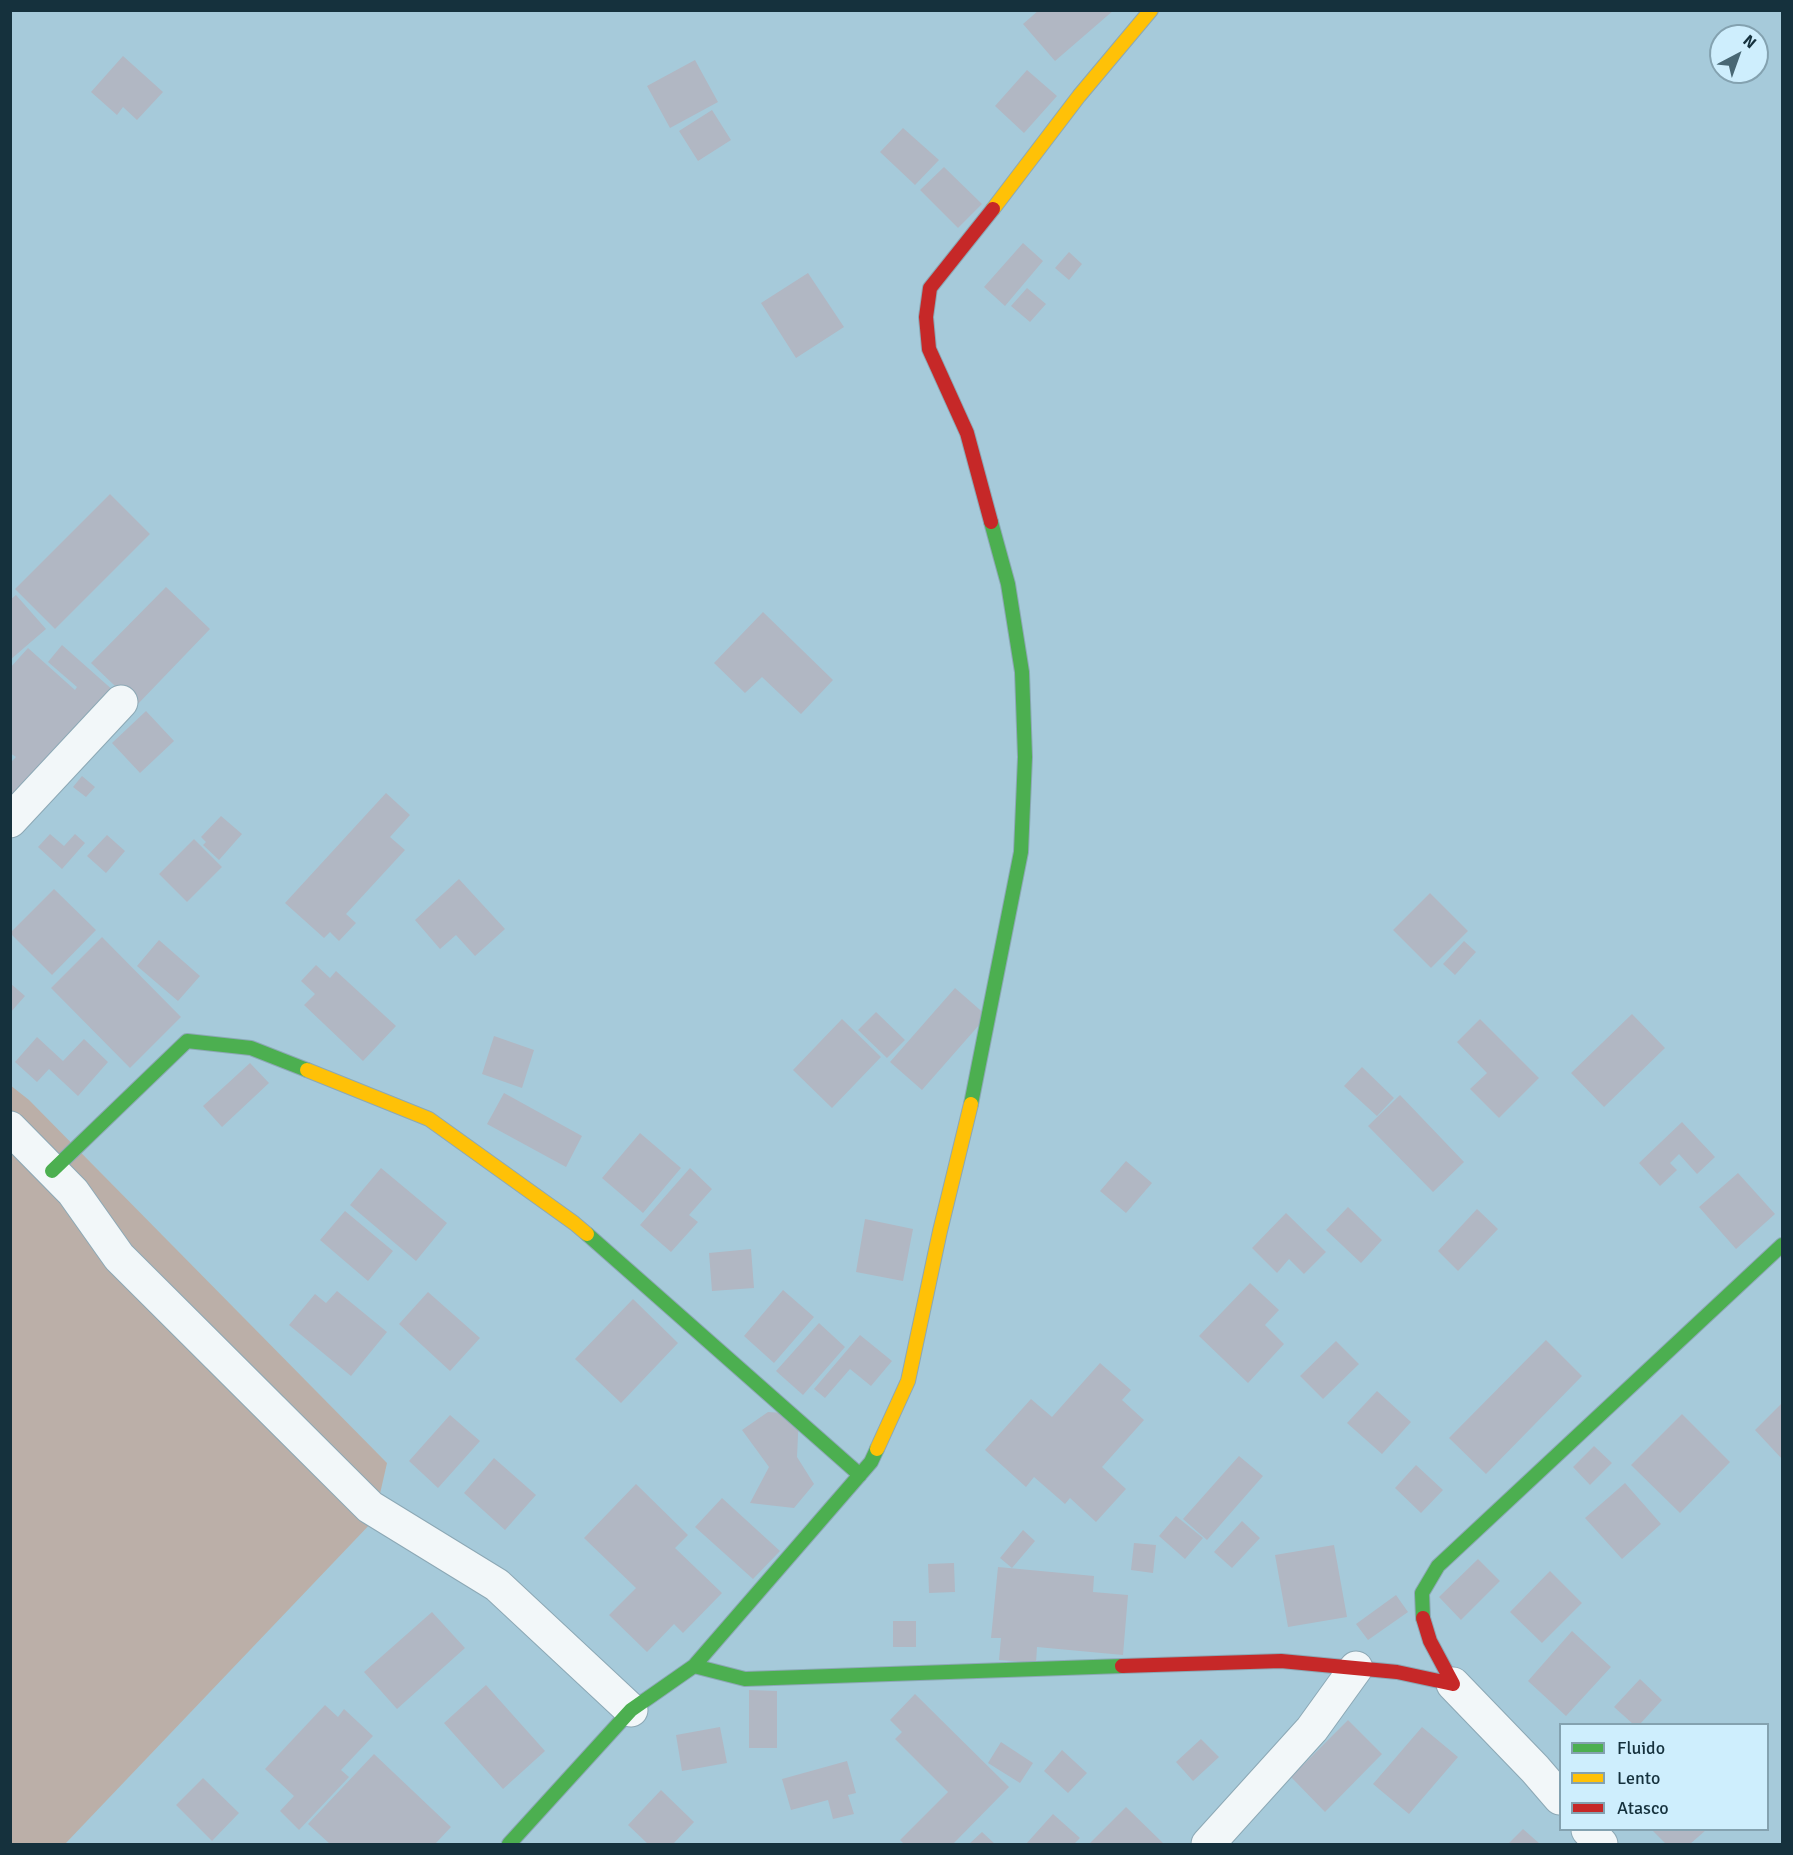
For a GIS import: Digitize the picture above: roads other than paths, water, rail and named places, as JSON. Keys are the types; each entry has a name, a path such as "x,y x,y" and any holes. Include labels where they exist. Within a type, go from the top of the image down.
{"street":[{"path":"508,1845 631,1710 694,1666 860,1475 871,1462 908,1381 940,1231 977,1079 1021,852 1025,757 1022,672 1008,584 967,433 929,349 926,317 930,288 1079,96 1151,10"},
{"path":"10,821 121,702"},
{"path":"52,1171 187,1041 251,1048 429,1119 574,1223 860,1475"},
{"path":"10,1128 73,1192 119,1257 369,1507 497,1586 631,1710"},
{"path":"1559,1797 1453,1684 1430,1641 1422,1614 1422,1593 1438,1566 1459,1545 1782,1245"},
{"path":"694,1666 745,1679 1281,1661 1397,1672 1453,1684"},
{"path":"1208,1845 1312,1729 1356,1668"},
{"path":"1589,1831 1601,1845"}]}
